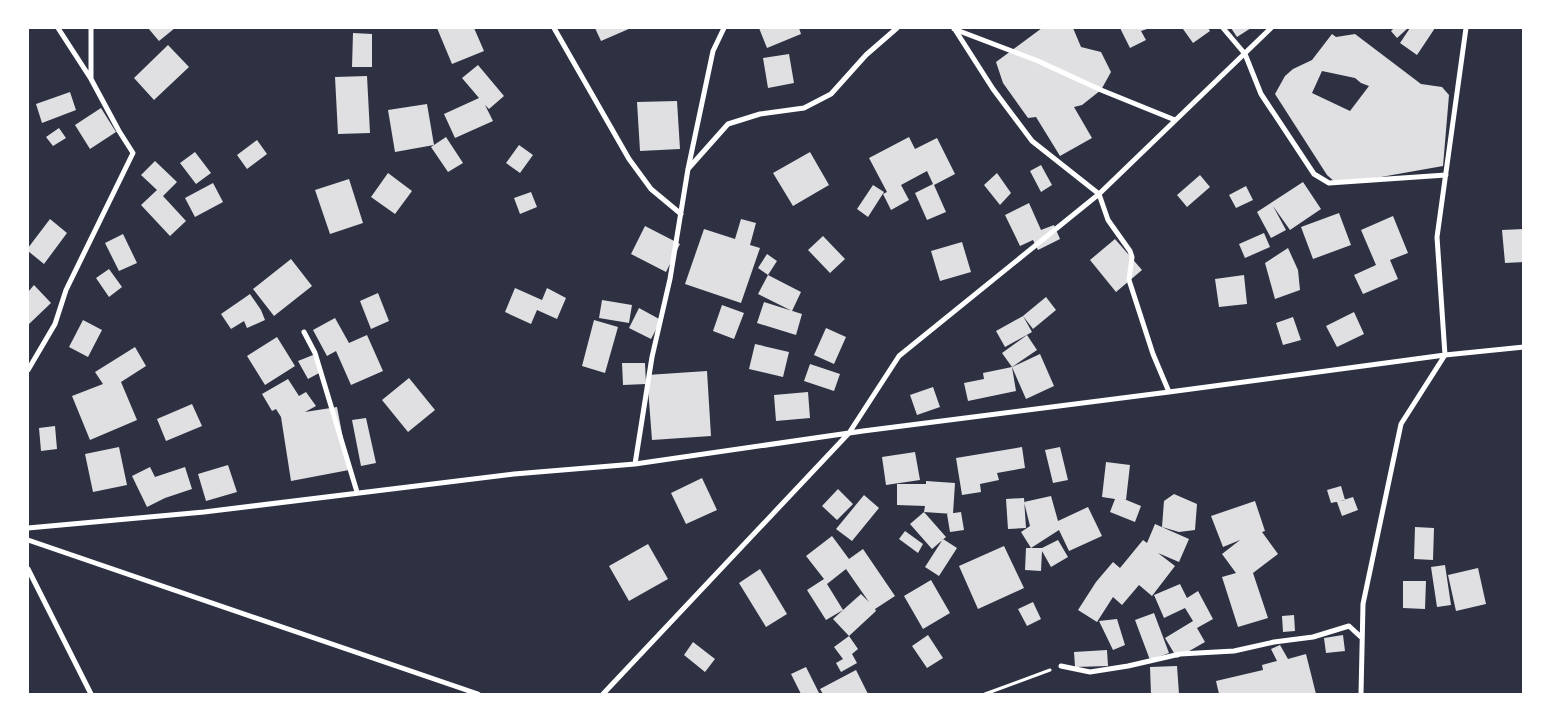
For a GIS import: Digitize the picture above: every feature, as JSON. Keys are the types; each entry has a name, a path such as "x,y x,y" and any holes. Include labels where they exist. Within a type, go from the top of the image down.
{"street":[{"path":"28,370 55,324 66,290 133,153 91,79 58,28"},
{"path":"91,79 92,28"},
{"path":"554,28 629,159 651,189 681,214"},
{"path":"635,464 652,357 670,279 688,169 713,51 724,28"},
{"path":"688,169 728,124 760,114 804,108 831,94 866,55 896,28"},
{"path":"953,28 1038,61 1101,90 1175,120"},
{"path":"953,28 993,90 1032,141 1099,194 1108,220 1130,251 1132,257 1128,280 1168,392"},
{"path":"1223,28 1245,54 1260,94 1314,174 1329,183 1446,175"},
{"path":"603,694 849,433 899,356 1099,194 1271,28"},
{"path":"1361,694 1362,604 1402,424 1445,355 1437,237 1466,28"},
{"path":"304,332 316,353 358,492"},
{"path":"28,528 204,512 514,474 635,464 849,433 1445,355 1524,347"},
{"path":"28,540 478,694"},
{"path":"28,569 91,694"},
{"path":"1061,666 1090,672 1128,666 1180,654 1234,651 1274,642 1313,637 1349,626 1362,638"}],"path":[{"path":"985,694 1061,666"}],"building":[{"path":"148,28 175,28 159,41"},
{"path":"437,28 474,28 484,51 452,64"},
{"path":"595,28 631,28 601,41"},
{"path":"759,28 799,28 801,34 767,48"},
{"path":"1042,28 1073,28 1081,47 1101,52 1111,72 1101,90 1082,105 1074,107 1092,138 1060,156 1036,117 1028,118 1003,83 996,62"},
{"path":"1120,28 1150,28 1141,31 1146,40 1130,48"},
{"path":"1184,28 1208,28 1210,31 1193,43"},
{"path":"1231,28 1251,28 1237,37"},
{"path":"1394,28 1408,28 1397,38 1391,31"},
{"path":"1410,28 1435,28 1417,55 1400,43"},
{"path":"353,33 372,34 372,67 352,67"},
{"path":"1332,34 1336,37 1355,34 1421,84 1442,87 1449,95 1443,166 1347,183 1336,183 1327,175 1275,94 1285,76 1293,69 1312,60","holes":["1322,71 1355,78 1369,86 1350,111 1312,93"]},
{"path":"168,45 189,67 154,100 134,78"},
{"path":"789,54 794,83 768,88 763,58"},
{"path":"478,65 504,96 489,109 485,105 493,121 455,138 444,114 479,98 462,78"},
{"path":"367,76 370,133 338,134 335,77"},
{"path":"70,92 76,110 42,123 36,104"},
{"path":"677,101 680,149 640,151 637,102"},
{"path":"427,104 434,145 395,152 388,110"},
{"path":"101,108 116,132 90,149 75,125"},
{"path":"59,128 66,138 53,146 46,137"},
{"path":"446,137 463,163 448,172 431,147"},
{"path":"909,137 915,149 937,138 955,174 934,185 946,212 927,220 915,193 933,184 927,171 901,185 909,200 891,210 883,194 887,192 869,158"},
{"path":"257,140 267,154 247,169 237,155"},
{"path":"519,145 533,155 520,173 506,163"},
{"path":"195,152 211,173 196,184 180,163"},
{"path":"810,152 829,185 793,206 773,173"},
{"path":"155,161 177,182 163,196 186,221 170,236 141,205 157,190 141,175"},
{"path":"1041,165 1052,185 1041,192 1030,171"},
{"path":"388,173 412,191 395,214 371,197"},
{"path":"997,173 1011,193 1000,205 984,185"},
{"path":"1200,175 1210,187 1187,207 1177,195"},
{"path":"349,179 363,223 330,234 315,190"},
{"path":"1303,182 1321,209 1290,230 1273,206 1286,230 1271,238 1257,212"},
{"path":"213,183 223,202 195,217 185,198"},
{"path":"873,185 884,192 868,217 857,209"},
{"path":"1246,186 1253,200 1236,208 1229,195"},
{"path":"531,192 537,207 520,214 514,198"},
{"path":"1029,203 1041,230 1054,225 1060,239 1038,250 1033,240 1020,246 1005,215"},
{"path":"1339,213 1351,245 1313,259 1301,227"},
{"path":"1393,216 1408,253 1390,260 1398,279 1363,294 1354,275 1376,265 1361,230"},
{"path":"50,219 67,233 44,264 28,251 28,248"},
{"path":"741,219 756,223 750,245 760,248 741,303 685,284 704,229 735,239"},
{"path":"645,226 680,244 666,272 631,254"},
{"path":"1524,229 1524,262 1505,263 1502,230"},
{"path":"1264,233 1270,247 1245,258 1239,244"},
{"path":"123,234 137,263 119,271 105,243"},
{"path":"823,236 845,259 830,273 808,250"},
{"path":"1115,239 1142,270 1116,292 1090,260"},
{"path":"962,242 971,272 940,281 931,251"},
{"path":"1288,248 1298,270 1300,290 1275,299 1265,263"},
{"path":"767,254 777,261 768,275 758,268"},
{"path":"291,259 312,286 274,316 253,289"},
{"path":"109,269 122,287 109,297 96,278"},
{"path":"768,275 801,292 792,311 758,294"},
{"path":"1244,275 1247,304 1219,307 1215,279"},
{"path":"34,285 51,303 28,325 28,292"},
{"path":"515,288 542,300 547,288 566,298 557,319 537,310 531,324 505,312"},
{"path":"378,293 389,321 371,329 360,301"},
{"path":"250,294 261,310 265,320 247,328 244,321 231,329 221,314"},
{"path":"1046,297 1056,310 1033,329 1023,316"},
{"path":"602,300 632,305 629,323 599,318"},
{"path":"764,302 802,314 796,335 757,323"},
{"path":"722,305 744,313 734,339 713,331"},
{"path":"639,308 661,320 651,339 629,328"},
{"path":"1354,312 1364,334 1337,347 1326,326"},
{"path":"1023,316 1032,332 1005,347 996,331"},
{"path":"1293,317 1301,340 1283,345 1276,323"},
{"path":"335,318 349,343 367,335 383,371 351,385 336,351 327,356 313,330"},
{"path":"83,320 102,330 88,357 69,347"},
{"path":"594,320 618,327 605,373 582,366"},
{"path":"826,328 846,337 834,364 814,355"},
{"path":"1027,335 1037,350 1012,367 1002,353"},
{"path":"277,337 295,366 265,385 247,356"},
{"path":"755,344 789,352 783,377 749,369"},
{"path":"135,347 146,366 121,382 137,420 90,440 72,396 103,384 95,372"},
{"path":"1040,354 1054,386 1026,399 1012,367"},
{"path":"313,355 321,372 308,379 298,361"},
{"path":"622,363 645,363 646,384 623,385"},
{"path":"810,364 840,374 834,391 804,381"},
{"path":"1012,367 1016,391 968,401 964,383 984,379 983,373"},
{"path":"707,371 711,436 652,440 647,375"},
{"path":"409,378 435,410 408,432 382,400"},
{"path":"288,379 299,396 306,392 316,406 305,412 337,407 349,470 291,481 281,417 276,409 272,411 262,394"},
{"path":"933,387 940,407 917,415 910,395"},
{"path":"808,392 810,418 776,421 774,395"},
{"path":"192,404 202,426 166,441 157,419"},
{"path":"366,418 376,463 361,466 352,420"},
{"path":"55,426 57,449 41,451 39,428"},
{"path":"119,447 127,485 93,492 85,454"},
{"path":"1022,447 1025,468 997,473 999,480 980,484 981,492 962,495 956,458"},
{"path":"1060,447 1068,480 1053,483 1045,450"},
{"path":"915,452 920,480 886,485 882,457"},
{"path":"1106,462 1130,465 1126,500 1141,506 1135,522 1110,512 1115,499 1102,497"},
{"path":"228,465 237,492 206,501 198,474"},
{"path":"150,467 155,477 185,467 192,489 165,498 147,507 132,476"},
{"path":"702,478 717,510 686,524 671,493"},
{"path":"926,481 955,483 953,514 924,512 925,506 897,505 897,484 926,484"},
{"path":"1341,486 1345,500 1331,503 1327,490"},
{"path":"838,489 853,504 837,520 822,506"},
{"path":"1174,494 1197,504 1195,530 1179,532 1162,527 1164,501"},
{"path":"864,495 879,508 852,541 836,529"},
{"path":"1051,496 1058,521 1088,507 1102,536 1069,551 1059,530 1031,548 1021,532 1030,526 1024,502"},
{"path":"1353,497 1358,510 1342,516 1337,502"},
{"path":"1024,498 1026,528 1008,529 1006,499"},
{"path":"1255,501 1265,531 1262,532 1278,554 1253,573 1268,618 1238,627 1222,577 1236,573 1222,554 1240,540 1223,547 1211,516"},
{"path":"924,512 946,537 932,549 910,524"},
{"path":"961,512 964,530 950,532 947,514"},
{"path":"1155,524 1189,539 1179,562 1158,553 1175,566 1152,596 1139,585 1122,605 1113,597 1097,622 1078,610 1096,582 1113,562 1120,568 1143,540 1147,543"},
{"path":"1415,527 1434,528 1433,560 1414,559"},
{"path":"905,531 923,544 918,553 899,539"},
{"path":"832,536 849,559 863,549 895,596 875,609 876,611 849,636 833,619 843,610 826,620 807,590 824,579 806,556","holes":["846,569 869,602 861,594 843,610 827,584"]},
{"path":"943,539 957,548 939,576 925,567"},
{"path":"1058,540 1068,557 1051,567 1042,551 1041,571 1025,570 1026,548 1042,548"},
{"path":"648,544 668,579 629,601 609,566"},
{"path":"1004,546 1024,588 978,609 959,566"},
{"path":"1445,565 1451,605 1437,607 1431,567"},
{"path":"1478,568 1486,604 1456,611 1448,575"},
{"path":"760,569 787,614 766,627 739,583"},
{"path":"931,580 950,613 923,629 904,596"},
{"path":"1403,581 1426,581 1425,609 1403,608"},
{"path":"1180,584 1187,598 1198,591 1213,619 1197,628 1205,642 1177,658 1165,638 1193,621 1185,608 1164,618 1154,595"},
{"path":"1033,602 1041,619 1027,626 1018,609"},
{"path":"1154,613 1169,653 1150,660 1135,620"},
{"path":"1294,615 1295,631 1283,632 1282,616"},
{"path":"1117,619 1125,645 1113,650 1099,621"},
{"path":"928,635 943,658 927,668 912,646"},
{"path":"1343,635 1345,651 1326,653 1324,638"},
{"path":"849,636 858,649 852,654 857,663 841,672 836,663 843,659 834,647"},
{"path":"693,642 715,659 705,672 684,655"},
{"path":"1280,645 1288,659 1306,654 1316,694 1219,694 1216,681 1263,670 1262,665 1277,661 1271,649"},
{"path":"1107,650 1108,666 1075,667 1074,652"},
{"path":"1177,666 1179,694 1151,694 1150,667"},
{"path":"806,667 819,693 801,694 791,674"},
{"path":"856,670 868,694 823,694 820,689"}]}
